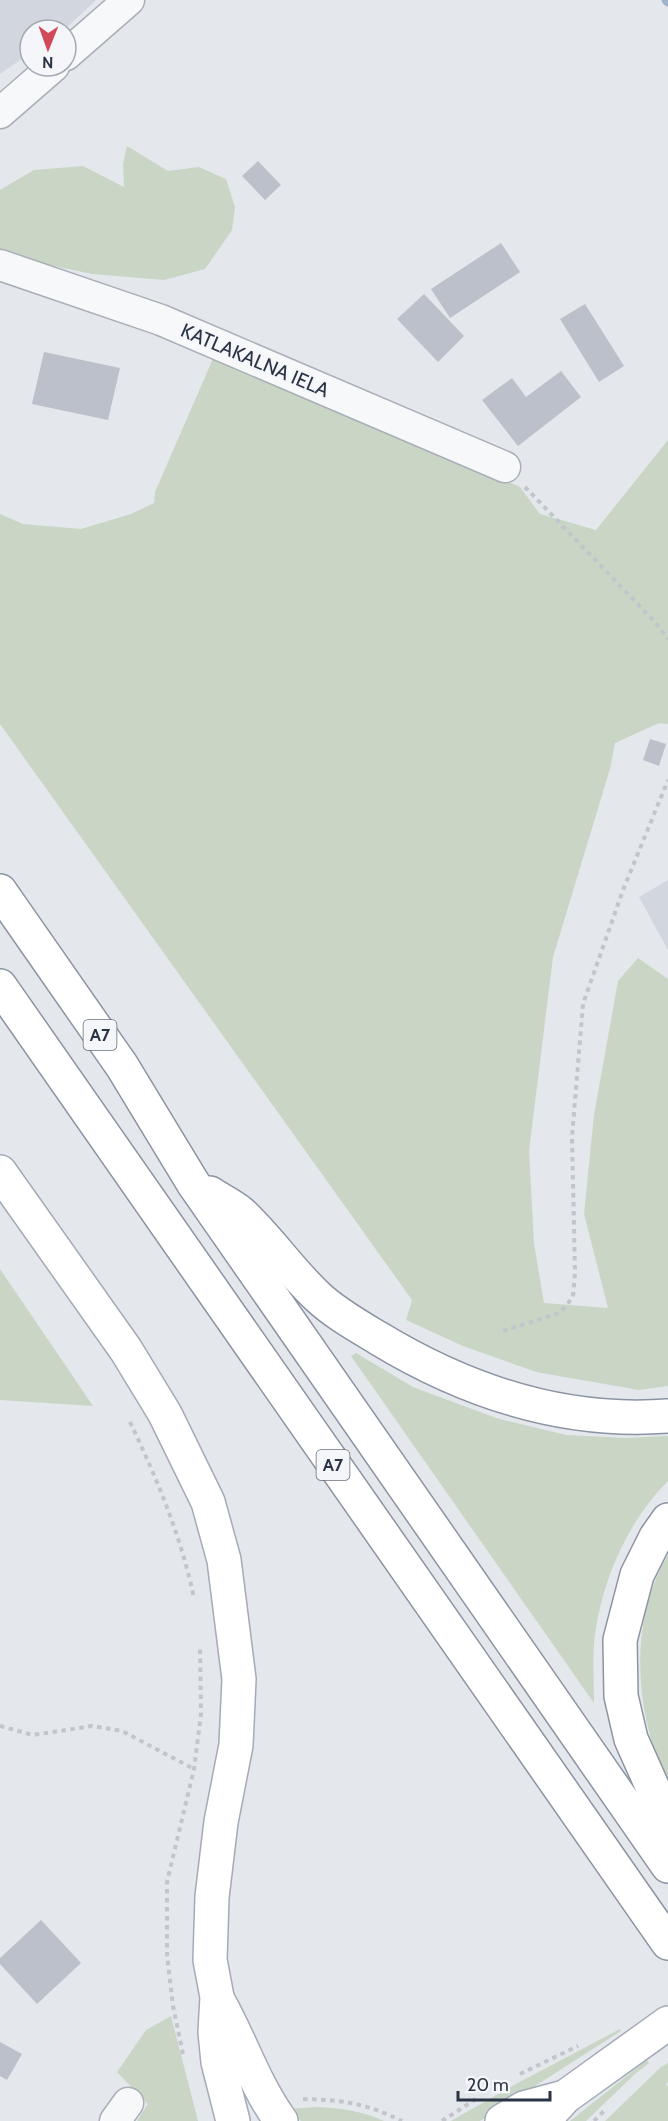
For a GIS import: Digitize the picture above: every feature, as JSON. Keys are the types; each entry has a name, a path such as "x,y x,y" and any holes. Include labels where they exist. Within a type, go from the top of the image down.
{"main road":[{"name":"A7","path":"0,891 122,1066 193,1183 668,1866"},
{"name":"A7","path":"0,986 668,1943"},
{"path":"0,1173 126,1350 165,1414 208,1502 224,1560 239,1679 236,1745 221,1822 212,1897 210,1960 217,1997 215,2032 218,2062 233,2121"},
{"path":"193,1183 240,1212 319,1298 358,1326 404,1354 461,1382 536,1406 588,1415 639,1418 668,1416"},
{"path":"668,1520 656,1537 637,1575 620,1640 621,1696 631,1739 668,1822"},
{"path":"217,1997 275,2114"},
{"path":"502,2121 524,2108 554,2109 668,2023"}],"street":[{"path":"78,45 129,0"},
{"path":"0,113 40,78"},
{"name":"KATLAKALNA IELA","path":"0,265 161,320 505,467"}],"path":[{"path":"505,467 655,622 668,639"},
{"path":"503,1331 560,1313 573,1298 572,1137 583,1004 623,890 668,780"},
{"path":"126,1414 159,1484 185,1558 195,1603"},
{"path":"183,2057 167,1954 167,1882 194,1769 201,1714 200,1637"},
{"path":"0,1726 33,1735 92,1726 122,1731 194,1769"},
{"path":"514,2077 581,2044"},
{"path":"442,2121 487,2092"},
{"path":"275,2114 300,2099 337,2100 362,2104 402,2121"}],"shaded area":[{"path":"0,0 96,0 77,18 18,18 18,61 0,74"},
{"path":"668,880 668,950 639,897"}],"green space":[{"path":"127,146 168,171 199,167 226,179 235,207 232,230 205,269 164,280 92,274 12,257 0,252 0,190 34,170 83,166 124,187 123,164"},
{"path":"215,354 520,487 540,514 596,530 668,440 668,724 659,723 615,743 610,769 553,957 529,1151 534,1243 544,1303 608,1308 584,1214 594,1115 618,981 638,958 668,979 668,1386 639,1390 536,1372 463,1346 406,1320 412,1300 0,724 0,514 23,524 81,529 131,514 154,503 155,492"},
{"path":"0,1269 93,1406 0,1400"},
{"path":"356,1353 413,1387 496,1418 566,1435 625,1438 668,1436 668,1481 629,1532 604,1592 594,1642 594,1703 351,1356"},
{"path":"668,1555 668,1785 648,1729 640,1669 641,1639 646,1610 655,1582"},
{"path":"171,2016 198,2121 137,2121 148,2104 117,2072 146,2030"},
{"path":"620,2029 621,2031 480,2121 451,2121 514,2085"},
{"path":"647,2060 649,2063 586,2121 570,2121"},
{"path":"668,2063 666,2085 668,2086 668,2121 605,2121 661,2067"},
{"path":"317,2107 351,2111 384,2121 301,2121 287,2109"}],"building":[{"path":"258,161 281,185 265,200 242,176"},
{"path":"501,243 520,272 450,318 431,289"},
{"path":"424,294 464,336 438,362 397,319"},
{"path":"585,304 624,366 599,382 560,319"},
{"path":"44,352 120,368 108,420 32,404"},
{"path":"561,371 581,397 518,446 482,400 512,378 526,397"},
{"path":"650,739 666,744 659,766 643,760"},
{"path":"41,1920 81,1963 37,2004 0,1964 0,1958"},
{"path":"0,2042 22,2054 7,2080 0,2076"}]}
